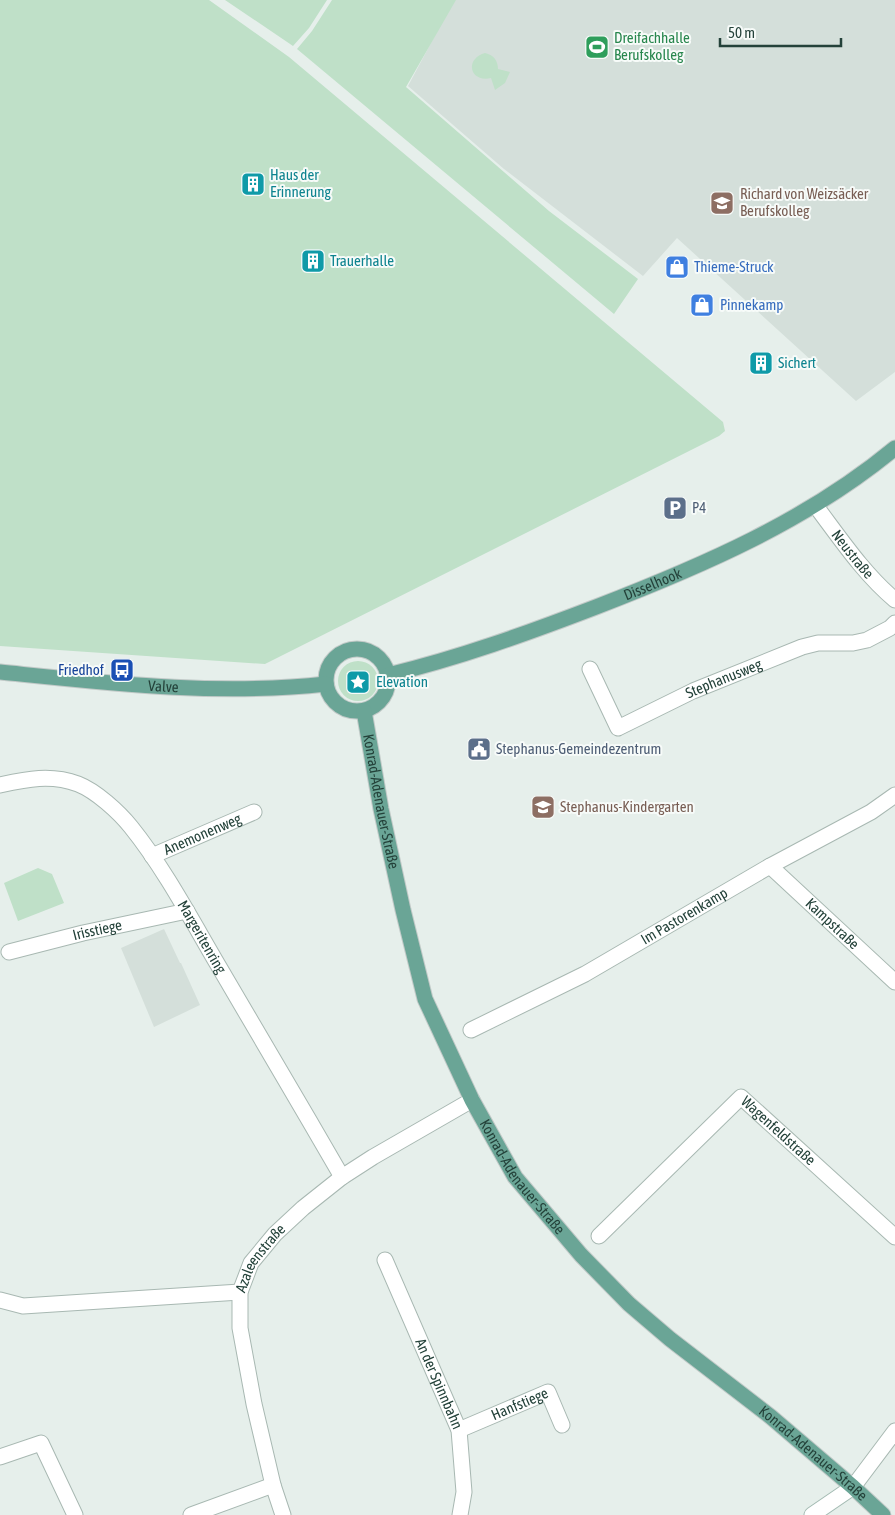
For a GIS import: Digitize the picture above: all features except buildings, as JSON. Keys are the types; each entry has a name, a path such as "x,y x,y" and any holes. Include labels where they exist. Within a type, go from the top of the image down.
{"main road":[{"name":"Disselhook","path":"388,675 417,668 524,634 657,583 769,532 815,505 895,448"},
{"path":"353,650 365,650 376,655 384,664 388,675 386,694 373,708 364,711 344,708 335,702 329,694 326,684 326,675 336,658 343,652 353,650"},
{"name":"Valve","path":"0,672 131,685 211,690 298,687 326,684"},
{"name":"Konrad-Adenauer-Straße","path":"364,711 381,809 403,910 426,999 472,1100 515,1177 580,1255 629,1304 670,1339 772,1417 883,1515"}],"street":[{"name":"Neustraße","path":"815,505 865,570 895,600"},
{"name":"Stephanusweg","path":"590,669 618,728 693,691 802,647 818,643 853,643 867,640 890,628 895,623"},
{"name":"Margeritenring","path":"0,785 23,780 53,777 79,784 106,801 130,826 152,856 187,912 342,1177"},
{"name":"Im Pastorenkamp","path":"471,1030 585,974 770,866 871,812 895,795"},
{"name":"Anemonenweg","path":"152,856 254,812"},
{"name":"Kampstraße","path":"770,866 895,982"},
{"name":"Irisstiege","path":"9,952 83,933 187,912"},
{"name":"Wagenfeldstraße","path":"599,1236 741,1096 895,1237"},
{"name":"Azaleenstraße","path":"283,1515 273,1486 248,1375 240,1328 240,1292 251,1263 263,1247 303,1208 342,1177 472,1100"},
{"name":"An der Spinnbahn","path":"385,1260 458,1430 464,1492 460,1515"},
{"path":"0,1300 23,1306 240,1292"},
{"name":"Hanfstiege","path":"458,1430 548,1392 562,1425"},
{"path":"812,1515 853,1487 895,1432"},
{"path":"0,1457 41,1443 75,1515"},
{"path":"191,1515 273,1486"}],"shaded area":[{"name":"Richard von Weizsäcker Berufskolleg","path":"454,0 895,0 895,372 856,401 677,238 643,276 504,169 408,86"},
{"path":"164,929 200,1005 154,1027 121,948"}],"green space":[{"path":"0,0 209,0 289,57 723,422 725,431 719,436 265,664 0,646"},
{"path":"225,0 327,0 309,28 293,46"},
{"path":"332,0 456,0 406,87 549,211 638,279 614,314 297,49 312,31"},
{"path":"485,53 495,59 498,69 510,72 505,83 495,90 491,78 484,79 478,77 472,70 474,60"},
{"path":"358,661 372,667 378,681 372,695 358,701 344,695 338,681 344,667"},
{"path":"38,868 52,874 64,903 18,921 4,883"}],"place":[{"name":"Dreifachhalle Berufskolleg","path":"597,47"},
{"name":"Haus der Erinnerung","path":"253,184"},
{"name":"Richard von Weizsäcker Berufskolleg","path":"722,203"},
{"name":"Trauerhalle","path":"313,261"},
{"name":"Thieme-Struck","path":"677,267"},
{"name":"Pinnekamp","path":"702,305"},
{"name":"Sichert","path":"761,363"},
{"name":"P4","path":"675,508"},
{"name":"Friedhof","path":"122,670"},
{"name":"Elevation","path":"358,682"},
{"name":"Stephanus-Gemeindezentrum","path":"479,749"},
{"name":"Stephanus-Kindergarten","path":"543,807"}]}
